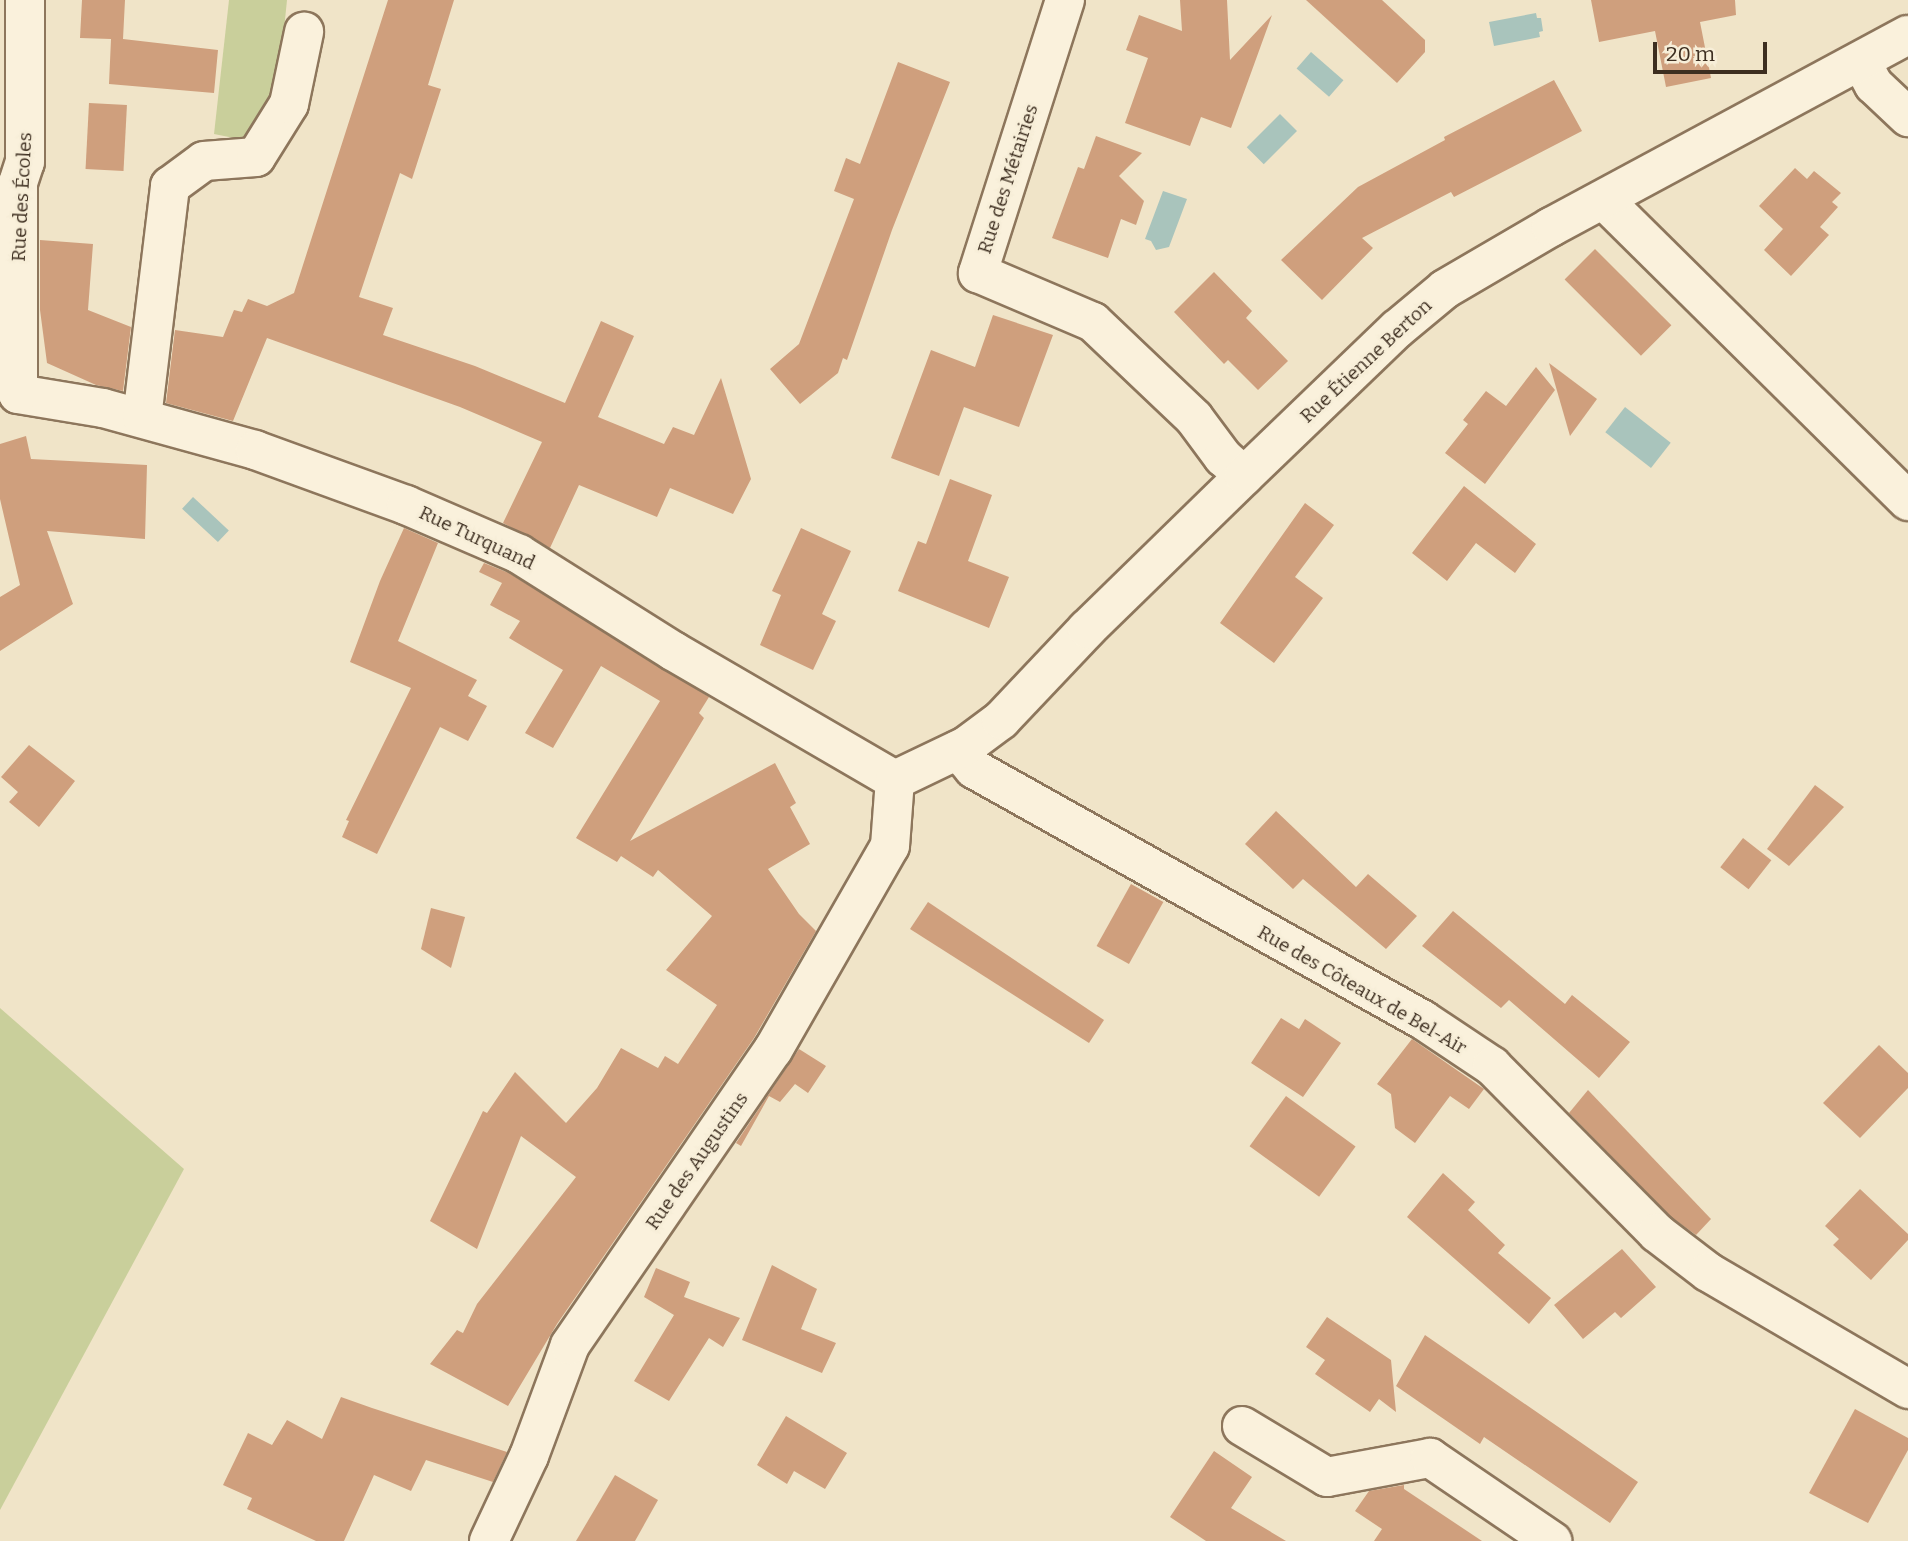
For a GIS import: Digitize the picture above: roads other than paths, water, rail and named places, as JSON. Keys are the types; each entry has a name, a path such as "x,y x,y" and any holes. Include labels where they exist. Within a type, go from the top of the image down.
{"street":[{"name":"Rue des Écoles","path":"9,402 19,183 25,162 25,0"},
{"name":"Rue des Métairies","path":"1065,0 978,273 1093,323 1194,418 1223,457 1244,476"},
{"path":"142,418 170,186 204,161 256,157 289,104 304,32"},
{"name":"Rue Étienne Berton","path":"895,780 958,750 1001,720 1087,629 1244,476 1397,329 1445,289 1908,35"},
{"path":"1861,61 1874,85 1908,117"},
{"path":"1604,200 1908,500"},
{"name":"Rue Turquand","path":"9,402 103,408 142,418 268,455 405,505 519,555 673,651 895,780"},
{"name":"Rue des Côteaux de Bel-Air","path":"958,750 974,769 1423,1020 1492,1066 1657,1233 1708,1272 1908,1389"},
{"name":"Rue des Augustins","path":"489,1541 529,1456 570,1345 773,1050 890,846 895,780"},
{"path":"1242,1426 1327,1478 1430,1458 1552,1541"}],"water":[{"path":"1536,13 1537,18 1541,18 1543,31 1539,32 1540,37 1494,46 1489,22"},
{"path":"1311,52 1343,80 1329,97 1297,69"},
{"path":"1280,114 1297,131 1264,164 1247,147"},
{"path":"1163,191 1187,199 1169,247 1156,250 1151,241 1145,239"},
{"path":"1625,407 1671,443 1651,468 1605,432"},
{"path":"193,497 229,530 218,542 182,509"}]}
